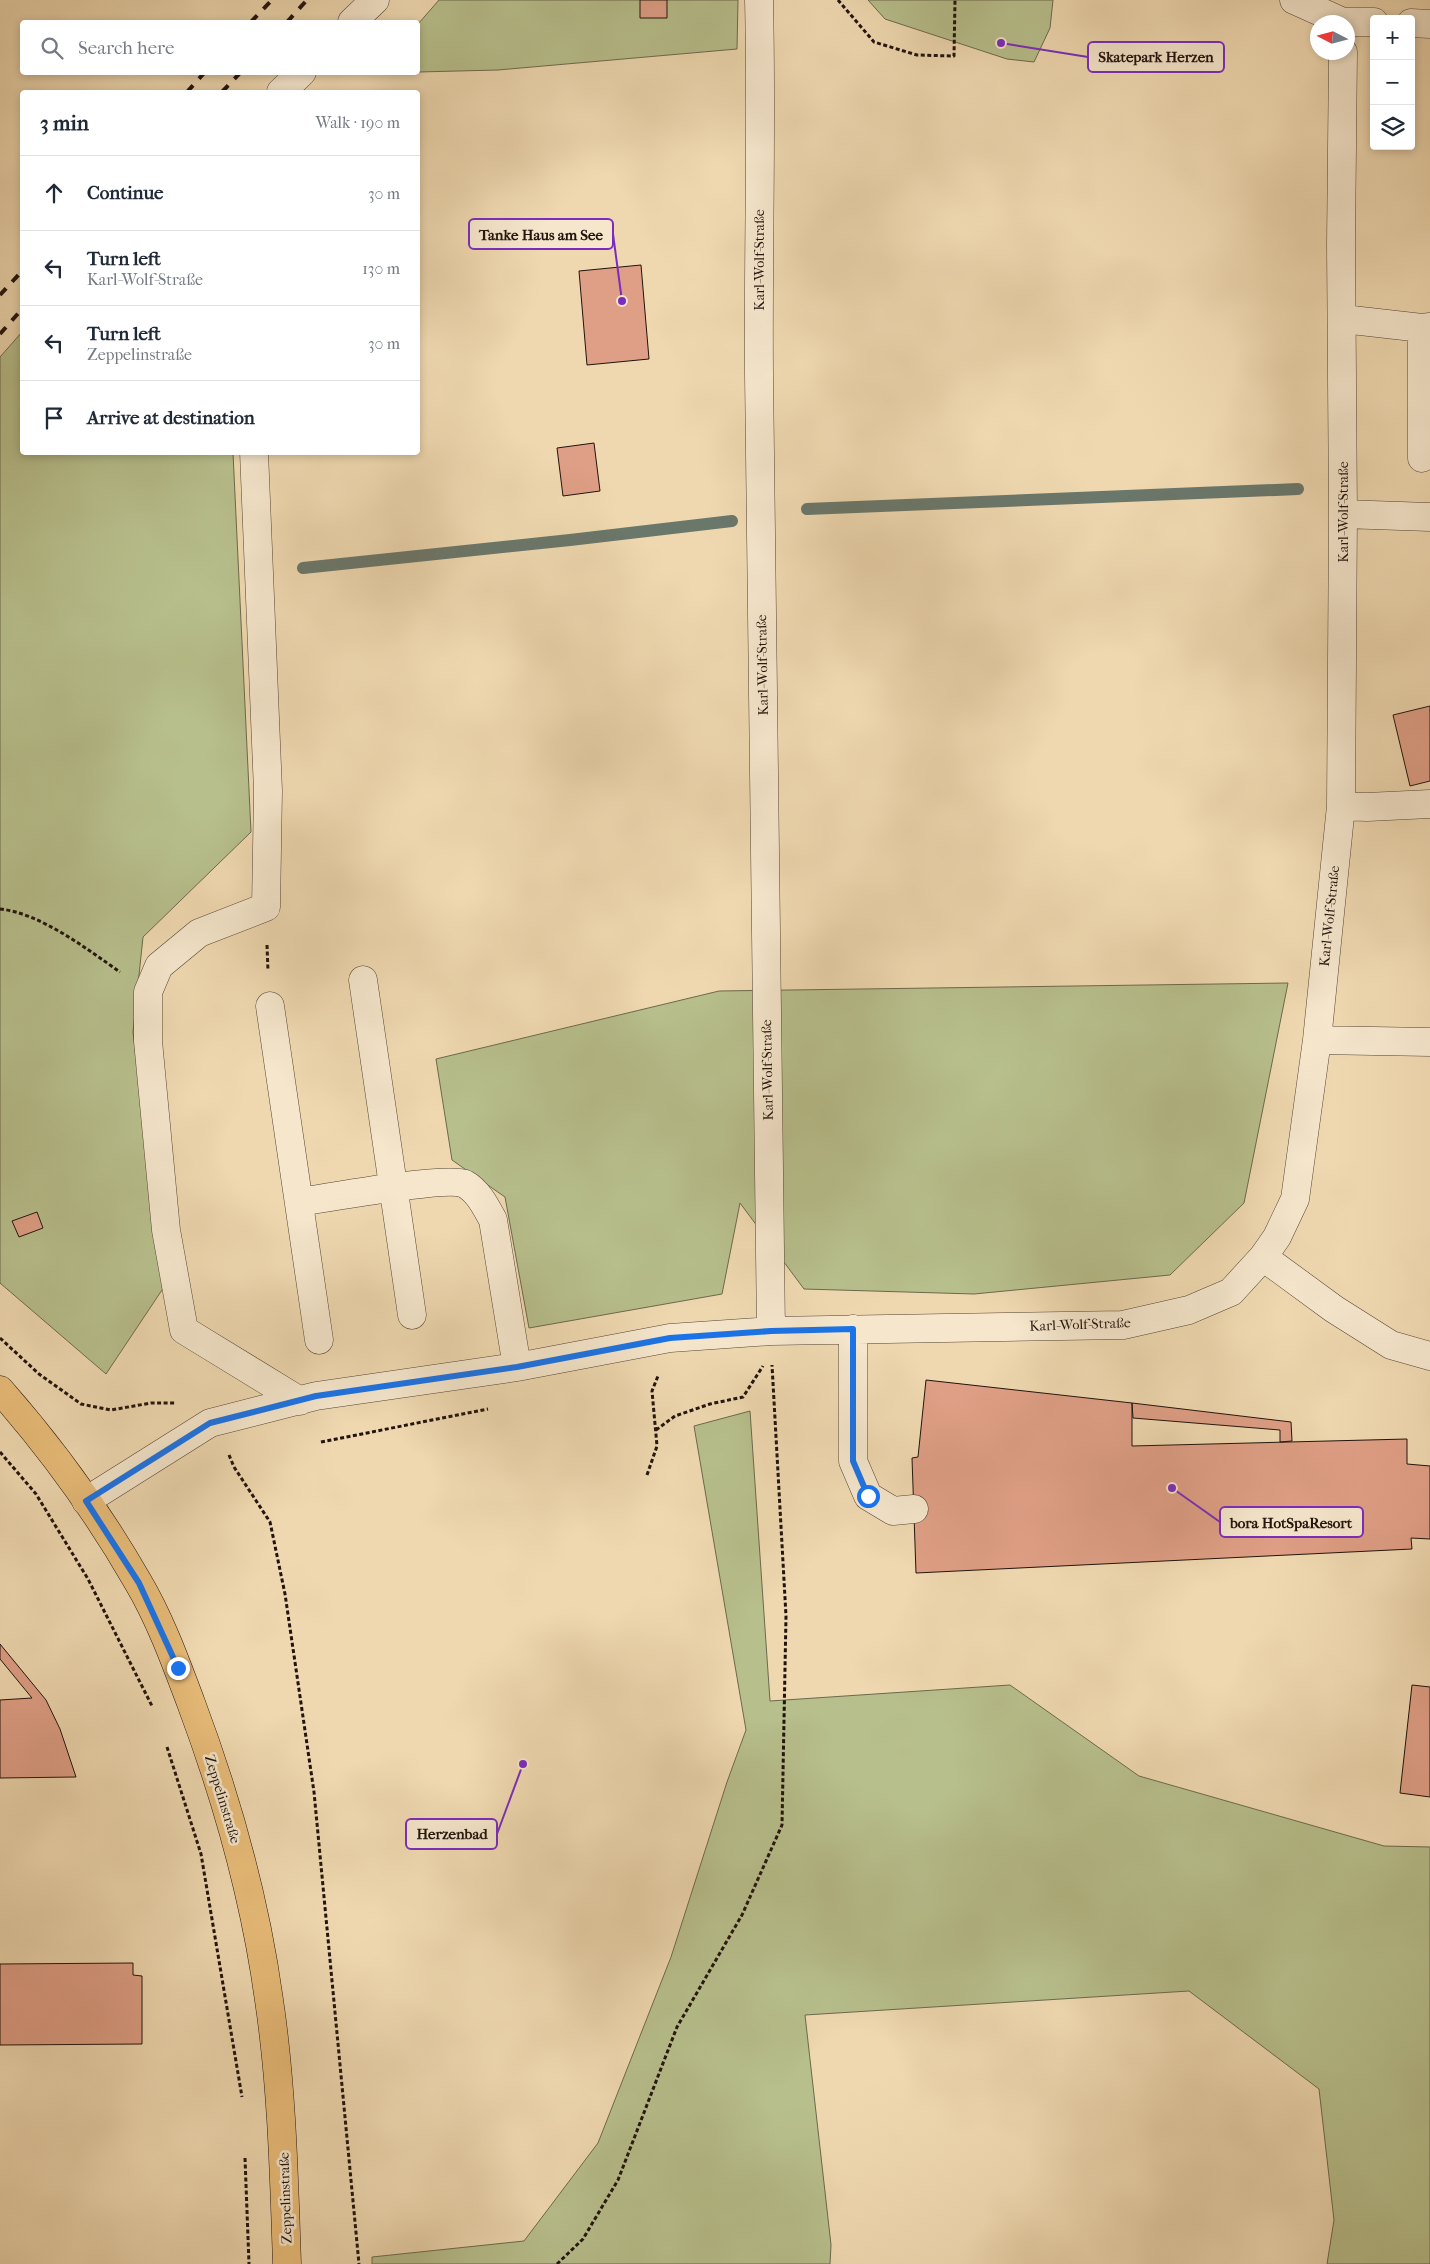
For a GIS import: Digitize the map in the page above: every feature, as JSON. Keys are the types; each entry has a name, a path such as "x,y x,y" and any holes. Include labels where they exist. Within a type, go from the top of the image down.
{"main road":[{"name":"Zeppelinstraße","path":"0,1390 34,1428 86,1501 139,1583 178,1668 210,1754 235,1835 255,1916 269,2001 283,2140 287,2264"}],"street":[{"path":"354,20 375,0"},
{"name":"Karl-Wolf-Straße","path":"759,0 761,72 759,400 764,935 771,1331"},
{"path":"1294,0 1327,15"},
{"path":"1343,15 1344,0"},
{"path":"1355,22 1370,22"},
{"path":"1415,23 1430,24"},
{"name":"Karl-Wolf-Straße","path":"86,1501 210,1423 316,1396 517,1367 670,1338 771,1331 1123,1325 1190,1310 1231,1292 1263,1257 1277,1237 1295,1199 1317,1040 1341,806 1343,60"},
{"path":"283,90 299,75"},
{"path":"1343,319 1426,327 1422,458"},
{"path":"254,455 268,791 266,907 199,933 159,966 148,992 148,1041 166,1230 184,1330 300,1401"},
{"path":"1343,514 1430,517"},
{"path":"1341,806 1367,807 1430,804"},
{"path":"363,980 412,1315"},
{"path":"270,1006 320,1340"},
{"path":"1317,1040 1430,1042"},
{"path":"300,1202 446,1182 464,1184 482,1200 493,1220 517,1367"},
{"path":"1263,1257 1334,1310 1391,1345 1430,1356"},
{"path":"853,1329 853,1461 868,1496 893,1511 914,1509"}],"path":[{"path":"838,0 874,42 917,55 954,56 955,0"},
{"path":"266,907 270,1006"},
{"path":"0,909 14,910 68,936 148,992"},
{"path":"557,2264 583,2239 618,2180 677,2027 742,1915 782,1825 786,1616 771,1331"},
{"path":"0,1338 39,1374 81,1404 111,1410 151,1403 192,1402 210,1423 224,1444 234,1467 270,1522 285,1594 314,1792 359,2264"},
{"path":"754,1367 781,1364"},
{"path":"656,1430 675,1416 710,1404 743,1397 763,1366"},
{"path":"648,1378 668,1375"},
{"path":"647,1475 657,1446 652,1391 658,1376"},
{"path":"322,1442 495,1408"},
{"path":"0,1452 36,1494 88,1579 153,1708"},
{"path":"166,1744 201,1854 242,2099"},
{"path":"245,2148 249,2264"}],"green space":[{"path":"439,0 738,0 737,49 498,70 420,72 420,22"},
{"path":"868,0 1053,0 1050,28 1034,62 1007,59 885,19"},
{"path":"20,334 20,455 233,455 251,832 143,937 133,1032 164,1287 106,1374 0,1283 0,357"},
{"path":"1288,983 1244,1203 1170,1275 974,1294 804,1289 740,1203 722,1294 529,1328 505,1197 452,1160 436,1059 719,991"},
{"path":"750,1411 770,1701 1010,1685 1139,1776 1384,1846 1430,1847 1430,2264 1327,2264 1334,2220 1319,2089 1189,1991 805,2015 831,2245 830,2264 372,2264 372,2257 524,2241 598,2143 671,1957 727,1782 746,1730 694,1426"}],"building":[{"path":"640,0 667,0 667,18 640,18"},
{"path":"641,265 649,359 587,365 579,271"},
{"path":"594,443 600,491 563,496 557,448"},
{"path":"1430,706 1430,781 1410,786 1393,715"},
{"path":"37,1212 43,1228 19,1237 12,1221"},
{"path":"926,1380 1132,1403 1132,1446 1407,1439 1407,1464 1430,1466 1430,1539 1411,1538 1412,1549 916,1573 912,1458 918,1457"},
{"path":"1132,1403 1291,1422 1292,1441 1280,1442 1280,1430 1133,1418"},
{"path":"0,1644 46,1700 60,1729 76,1777 0,1778 0,1700 32,1698 0,1659"},
{"path":"1412,1685 1430,1687 1430,1797 1400,1793"},
{"path":"133,1963 133,1975 142,1976 142,2044 0,2045 0,1964"}],"waterway":[{"path":"807,509 1298,489"},
{"path":"303,568 732,521"}],"railway":[{"path":"253,20 272,0"},
{"path":"289,20 307,0"},
{"path":"189,90 202,75"},
{"path":"224,90 238,75"},
{"path":"0,295 20,273"},
{"path":"0,334 20,311"}],"place":[{"name":"Skatepark Herzen","path":"1001,43"},
{"name":"Tanke Haus am See","path":"622,301"},
{"name":"bora HotSpaResort","path":"1172,1488"},
{"name":"Herzenbad","path":"523,1764"}],"route":[{"path":"178,1668 139,1583 86,1501 210,1423 316,1396 517,1367 670,1338 771,1331 853,1329 853,1461 868,1496"}]}
